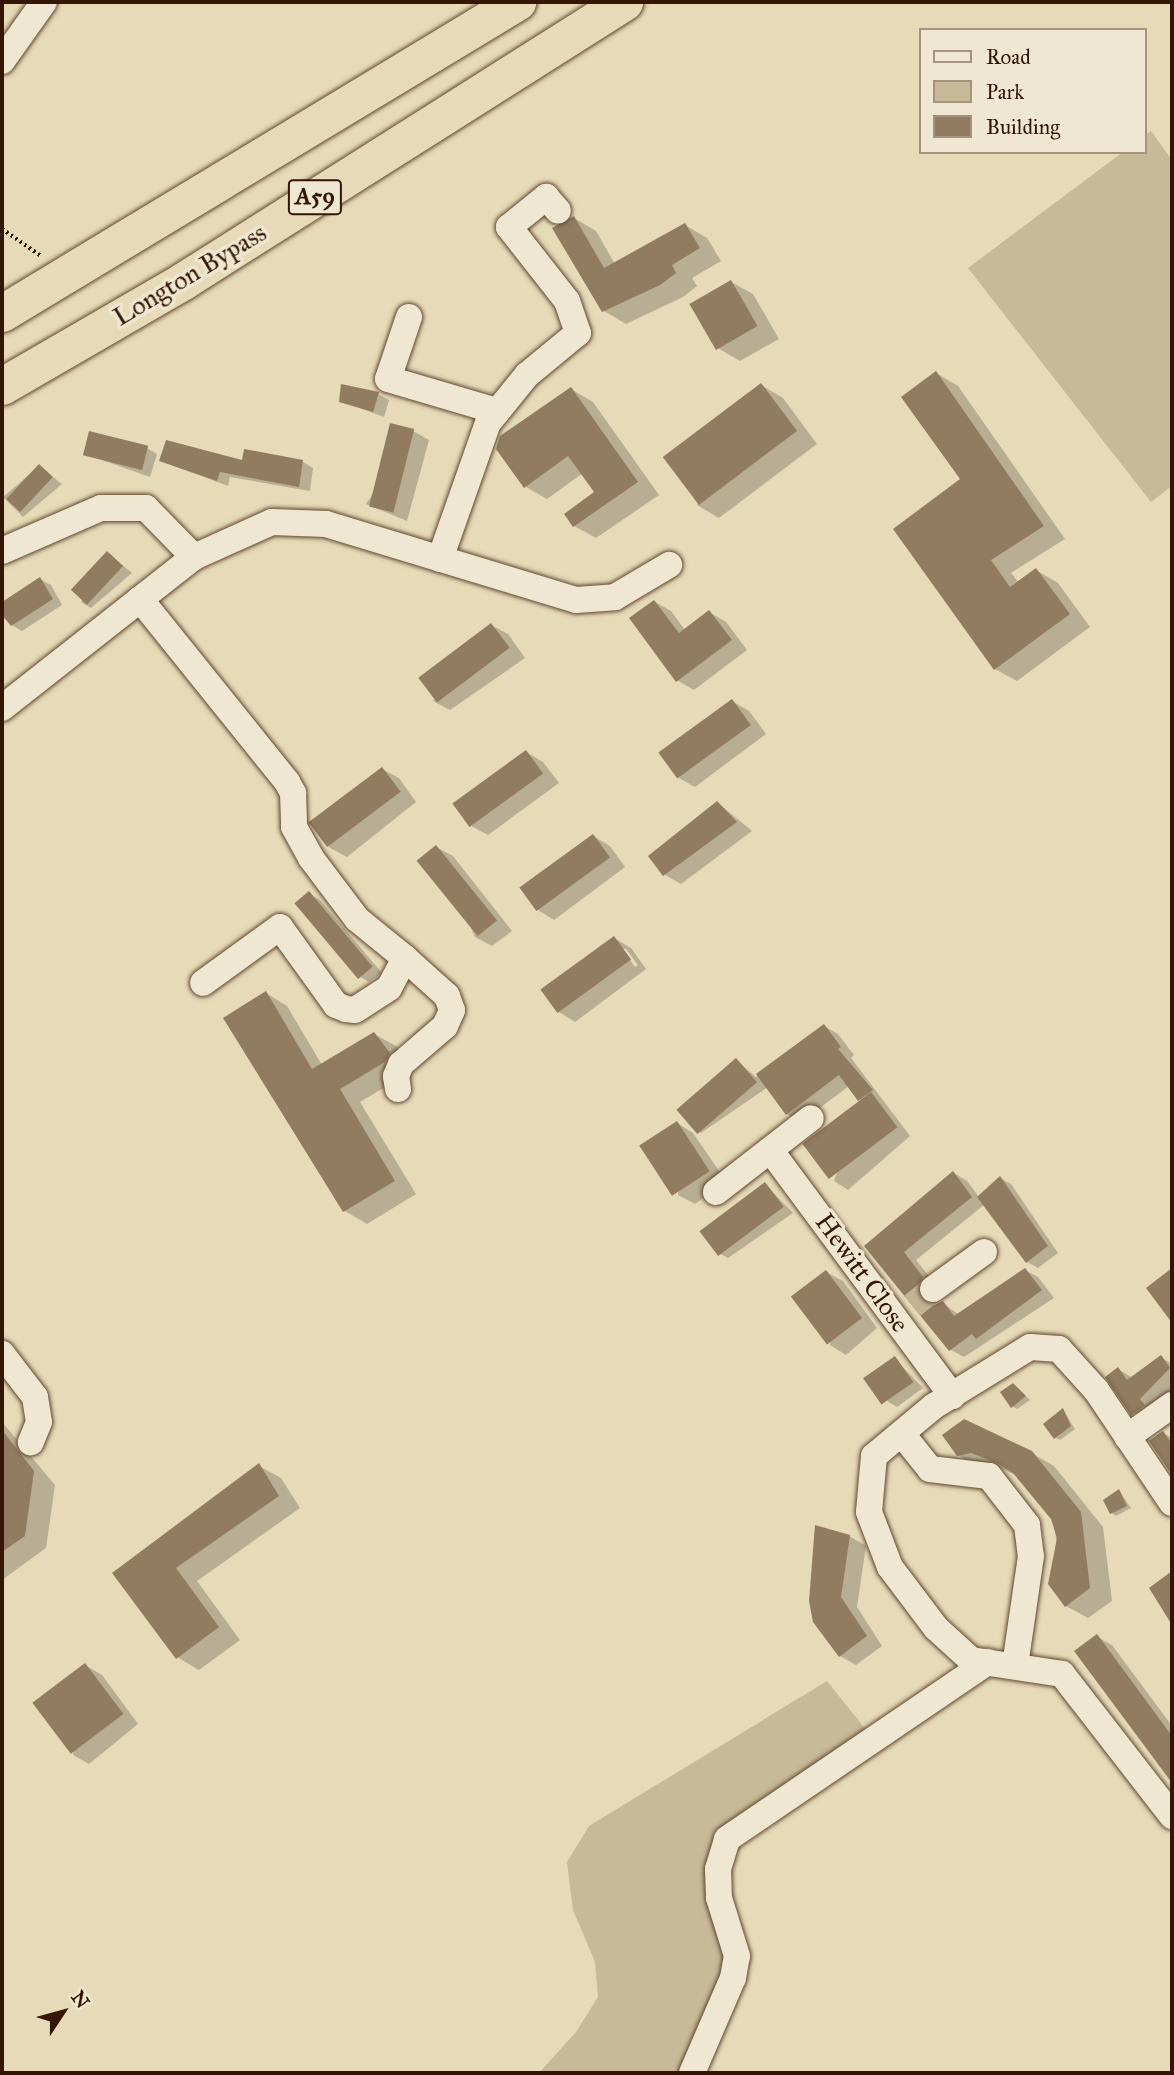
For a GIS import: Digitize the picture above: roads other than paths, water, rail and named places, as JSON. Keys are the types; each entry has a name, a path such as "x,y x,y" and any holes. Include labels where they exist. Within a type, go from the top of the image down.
{"highway":[{"name":"A59","path":"2,313 517,2"},
{"name":"Longton Bypass","path":"2,386 183,281 624,2"}],"street":[{"path":"2,61 44,2"},
{"path":"440,559 488,423 527,374 578,333 567,301 509,227 547,197 558,211"},
{"path":"409,317 387,379 497,411"},
{"path":"2,551 101,508 146,508 194,556"},
{"path":"2,708 194,556 272,522 326,524 576,600 615,597 669,565"},
{"path":"140,599 287,782 293,793 294,827 311,858 357,919 447,996 452,1010 445,1026 401,1064 396,1076 398,1090"},
{"path":"203,983 279,927 337,1005 346,1009 355,1010 389,988 405,958"},
{"path":"716,1192 811,1118"},
{"name":"Hewitt Close","path":"771,1151 904,1313 952,1396"},
{"path":"933,1289 985,1252"},
{"path":"1172,1503 1096,1391 1059,1349 1030,1347 952,1396 874,1456 869,1512 890,1567 936,1628 971,1660 1062,1674 1172,1816"},
{"path":"2,1354 36,1397 40,1422 31,1443"},
{"path":"1127,1437 1172,1405"},
{"path":"902,1434 930,1469 989,1476 1027,1525 1031,1556 1015,1666"},
{"path":"692,2073 733,1978 737,1956 719,1898 718,1869 727,1839 987,1662"}],"tunnel":[{"path":"912,1306 933,1289"}]}
